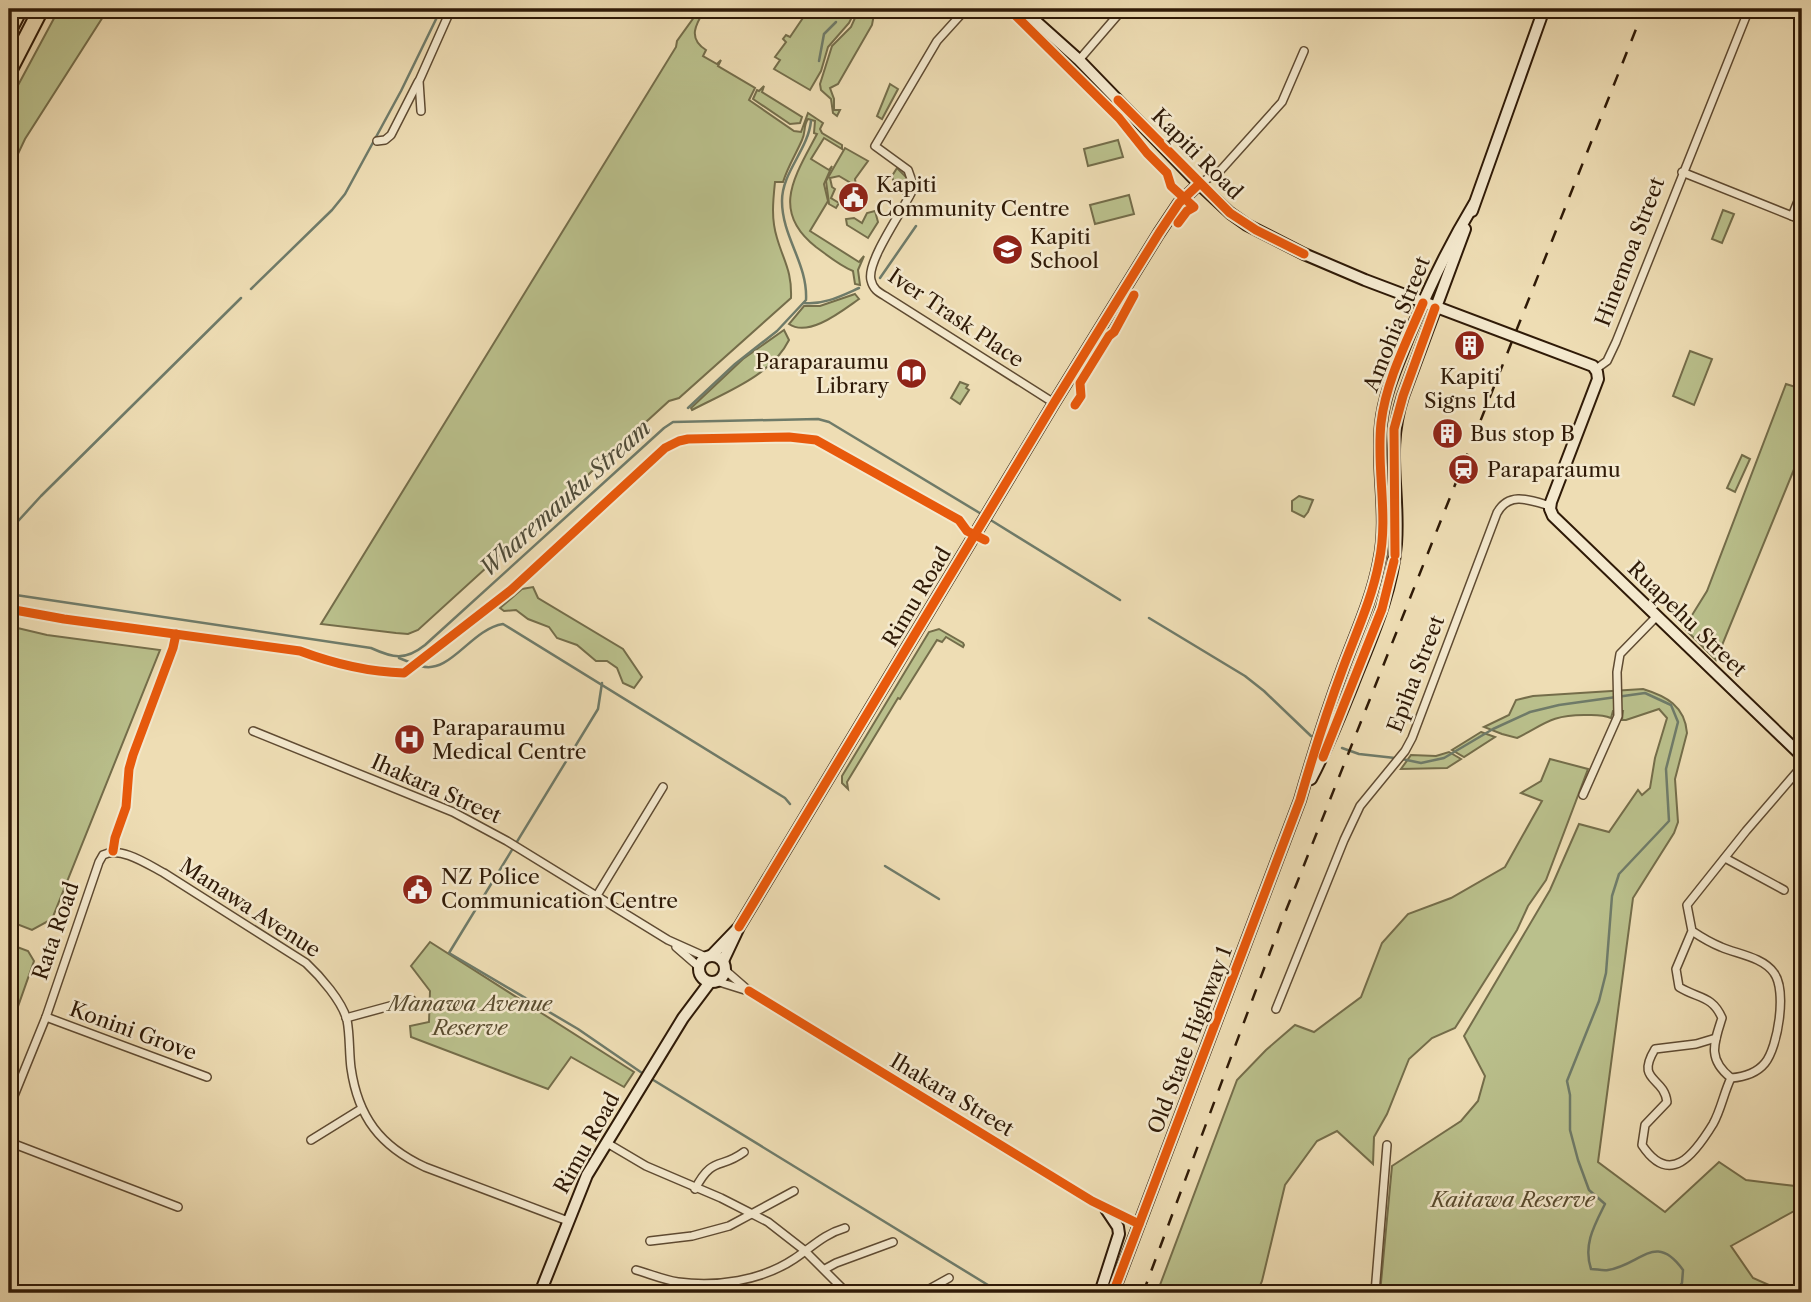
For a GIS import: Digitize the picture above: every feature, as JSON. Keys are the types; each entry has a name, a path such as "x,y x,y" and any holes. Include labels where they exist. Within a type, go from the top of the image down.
{"highway":[{"path":"9,30 20,9"},
{"path":"9,71 41,9"}],"main road":[{"name":"Kapiti Road","path":"1022,9 1079,60 1199,184 1230,213 1256,230 1304,254 1435,308 1587,362 1596,369"},
{"name":"Amohia Street","path":"1394,561 1394,429 1403,396 1544,9"},
{"name":"Rimu Road","path":"706,977 724,975 724,966 739,927 1159,233 1179,203 1199,184"},
{"name":"Amohia Street","path":"1358,629 1374,587 1383,535 1380,453 1384,409 1397,366 1423,303 1449,246 1474,204"},
{"name":"Hinemoa Street","path":"1550,506 1598,379 1596,369"},
{"name":"Ruapehu Street","path":"1550,506 1555,519 1802,756"},
{"name":"Old State Highway 1","path":"1300,800 1329,743 1382,609 1394,561"},
{"name":"Old State Highway 1","path":"1112,1293 1300,800 1318,739 1358,629"},
{"name":"Rimu Road","path":"540,1293 587,1175 706,977 709,956 739,927"},
{"path":"709,956 724,966"},
{"path":"1100,1293 1119,1234 1118,1227 1105,1209"}],"street":[{"path":"377,141 385,140 391,135 451,9"},
{"name":"Iver Trask Place","path":"966,9 937,41 874,146 908,170 914,187 873,262 870,274 874,288 1054,403"},
{"path":"1079,60 1123,9"},
{"name":"Hinemoa Street","path":"1596,369 1607,361 1612,352 1749,9"},
{"path":"1199,184 1220,171 1282,102 1304,51"},
{"path":"419,81 421,111"},
{"path":"1682,172 1802,220"},
{"path":"1793,216 1802,191"},
{"name":"Epiha Street","path":"1276,1009 1360,806 1405,751 1500,506 1515,498 1550,506"},
{"path":"1583,795 1619,711 1620,654 1656,617"},
{"name":"Ihakara Street","path":"253,731 453,812 507,841 668,940 709,956"},
{"path":"1731,1077 1717,1063 1714,1052 1722,1018 1717,1007 1706,997 1692,996 1679,987 1676,970 1692,931 1687,905 1802,766"},
{"path":"596,897 663,787"},
{"name":"Rata Road","path":"9,1108 46,1017 99,862 103,855 113,851"},
{"name":"Manawa Avenue","path":"113,851 140,860 164,873 306,963 320,976 346,1018 352,1071 361,1109 379,1134 402,1156 568,1221"},
{"path":"1724,858 1784,890"},
{"path":"1692,931 1721,947 1757,960 1774,974 1780,996 1772,1052 1752,1074 1731,1077"},
{"name":"Ihakara Street","path":"668,940 706,977 749,991 1105,1209 1139,1224"},
{"name":"Ihakara Street","path":"724,966 749,991"},
{"path":"346,1018 412,1000"},
{"name":"Konini Grove","path":"46,1017 207,1077"},
{"path":"1716,1038 1696,1044 1655,1049 1647,1062 1647,1072 1662,1088 1667,1102 1645,1125 1642,1145 1652,1160 1676,1166 1687,1159 1713,1123 1731,1077"},
{"path":"311,1140 361,1109"},
{"path":"9,1142 178,1207"},
{"path":"607,1143 646,1166 768,1222 804,1250 847,1293"},
{"path":"1375,1293 1387,1145"},
{"path":"695,1189 712,1166 744,1152"},
{"path":"1802,1188 1802,1201"},
{"path":"650,1241 692,1236 730,1226 794,1191"},
{"path":"636,1270 675,1282 704,1284 751,1278 795,1258 828,1234 845,1228"},
{"path":"825,1269 893,1242"},
{"path":"922,1293 949,1278"}],"green space":[{"path":"59,9 108,9 25,139 16,158 9,188 9,102"},
{"path":"700,9 705,9 696,25 695,36 706,50 703,56 717,64 721,60 718,66 755,88 749,100 794,131 801,132 808,113 823,123 820,129 822,133 842,145 842,149 824,138 811,159 829,170 832,166 824,184 828,201 810,231 859,262 864,256 858,270 860,285 855,284 853,271 816,247 802,234 794,220 790,206 791,193 801,164 817,134 814,133 815,121 808,119 783,182 775,182 774,189 774,224 789,273 791,298 679,398 669,401 418,630 408,634 321,624 676,47 677,41"},
{"path":"809,9 856,9 849,23 828,47 821,71 810,90 774,69 780,60 775,57 786,42 783,39 786,35 790,37"},
{"path":"859,9 875,9 872,25 838,84 830,88 834,110 840,110 837,116 833,113 831,99 821,90 820,84 832,46 851,27"},
{"path":"890,84 898,89 882,119 877,116"},
{"path":"764,86 762,92 802,117 800,123 790,124 753,99 757,90"},
{"path":"1118,140 1123,157 1088,166 1084,149"},
{"path":"845,148 868,161 855,179 856,186 839,176 830,178 835,189 831,198 839,203 836,208 829,204 826,181"},
{"path":"897,168 908,179 906,195 896,190 892,176"},
{"path":"1129,195 1134,214 1095,224 1090,205"},
{"path":"1723,210 1734,214 1722,243 1712,239"},
{"path":"875,211 878,222 868,238 847,225 846,219 854,218 862,223 867,213"},
{"path":"855,294 859,299 826,321 806,328 789,324 804,306 820,306"},
{"path":"784,330 789,340 771,364 746,382 692,410 691,408 743,359"},
{"path":"1690,351 1712,359 1694,405 1673,396"},
{"path":"960,382 968,385 966,388 969,390 960,404 951,398"},
{"path":"1786,384 1802,389 1802,463 1797,462 1716,660 1684,628 1707,591"},
{"path":"1742,455 1750,459 1735,492 1727,488"},
{"path":"1299,496 1313,500 1304,517 1292,511 1292,501"},
{"path":"533,587 538,598 623,649 642,677 634,688 623,683 617,668 607,661 596,661 577,645 557,638 549,627 528,619 516,610 504,611 500,608 522,589"},
{"path":"9,626 47,635 160,650 52,919 32,930 9,921"},
{"path":"939,629 963,643 963,647 946,637 942,642 937,640 847,782 848,789 842,783 842,776 929,632"},
{"name":"Kaitawa Reserve","path":"1643,689 1673,703 1683,716 1687,733 1675,779 1678,822 1674,833 1633,898 1598,1162 1665,1212 1719,1162 1746,1180 1795,1186 1796,1210 1731,1246 1753,1278 1787,1293 1380,1293 1392,1166 1461,1121 1478,1101 1485,1076 1464,1036 1550,890 1579,824 1609,832 1638,790 1642,795 1650,788 1655,758 1667,718 1659,709 1626,720 1622,720 1623,711 1613,711 1611,718 1573,715 1549,721 1517,738 1484,727 1509,715 1516,700 1533,696"},
{"path":"1481,732 1495,737 1464,757 1452,750"},
{"path":"1449,752 1461,759 1447,768 1401,769 1411,755 1436,756"},
{"path":"1550,759 1588,769 1546,880 1455,1028 1432,1038 1409,1059 1387,1114 1374,1137 1373,1164 1337,1131 1317,1141 1285,1185 1257,1293 1157,1293 1237,1080 1295,1025 1314,1032 1361,997 1382,943 1408,914 1451,898 1505,867 1542,801 1521,793 1541,781"},
{"name":"Manawa Avenue Reserve","path":"430,942 634,1072 624,1087 571,1057 548,1089 411,1037 410,1026 429,1022 430,991 411,966"},
{"path":"9,944 28,951 34,961 9,1032"}],"waterway":[{"path":"251,289 345,194 401,91 441,9"},
{"path":"819,61 824,34 836,22"},
{"path":"688,408 735,364 777,331 806,300 803,274 786,227 782,201 786,180 805,142 811,121"},
{"path":"880,278 916,226"},
{"path":"804,303 825,301 859,288"},
{"path":"9,531 241,298"},
{"name":"Wharemauku Stream","path":"9,594 371,648 392,656 405,656 425,645 673,422 818,419 829,422 983,515"},
{"name":"Wharemauku Stream","path":"989,519 1120,600"},
{"name":"Wharemauku Stream","path":"1149,618 1245,676 1311,736"},
{"path":"421,666 442,664 481,634 503,624 785,798 790,804"},
{"name":"Wharemauku Stream","path":"399,658 409,662"},
{"path":"602,683 598,709 449,953 578,1029 645,1075"},
{"name":"Wharemauku Stream","path":"1402,759 1421,763 1444,758 1493,729 1530,712 1559,705 1645,693 1671,705 1678,722 1666,769 1669,821 1619,874 1612,896 1606,973 1599,1001 1567,1081 1570,1095 1570,1130 1578,1160 1589,1190 1605,1204 1589,1244 1591,1269 1608,1270 1647,1254 1664,1253 1683,1270 1682,1283 1674,1293"},
{"name":"Wharemauku Stream","path":"1342,748 1359,754 1395,758"},
{"path":"885,866 939,899"},
{"path":"650,1078 1001,1293"}],"railway":[{"path":"1143,1293 1281,923 1644,9"}],"cycle path":[{"path":"1009,9 1119,118 1167,173 1171,186 1194,207 1187,211 1178,223"},
{"path":"1118,100 1230,213 1256,230 1304,254"},
{"path":"739,927 1159,233 1179,203 1199,184"},
{"path":"1075,405 1081,396 1080,383 1114,332 1134,295"},
{"path":"1113,1293 1300,800 1331,700 1372,589 1379,562 1383,527 1381,423 1387,392 1423,303"},
{"path":"1395,555 1394,429 1435,308"},
{"path":"9,609 300,651 351,666 404,673 511,590 665,448 688,439 789,437 816,440 959,520 967,531 985,540"},
{"path":"1323,757 1382,609 1394,561"},
{"path":"113,851 126,807 133,755 176,634"},
{"path":"749,991 1092,1201 1139,1224"}],"place":[{"name":"Kapiti Community Centre","path":"853,197"},
{"name":"Kapiti School","path":"1007,249"},
{"name":"Kapiti Signs Ltd","path":"1470,345"},
{"name":"Paraparaumu Library","path":"912,374"},
{"name":"Bus stop B","path":"1447,434"},
{"name":"Paraparaumu","path":"1464,470"},
{"name":"Paraparaumu Medical Centre","path":"409,740"},
{"name":"NZ Police Communication Centre","path":"418,889"}]}
